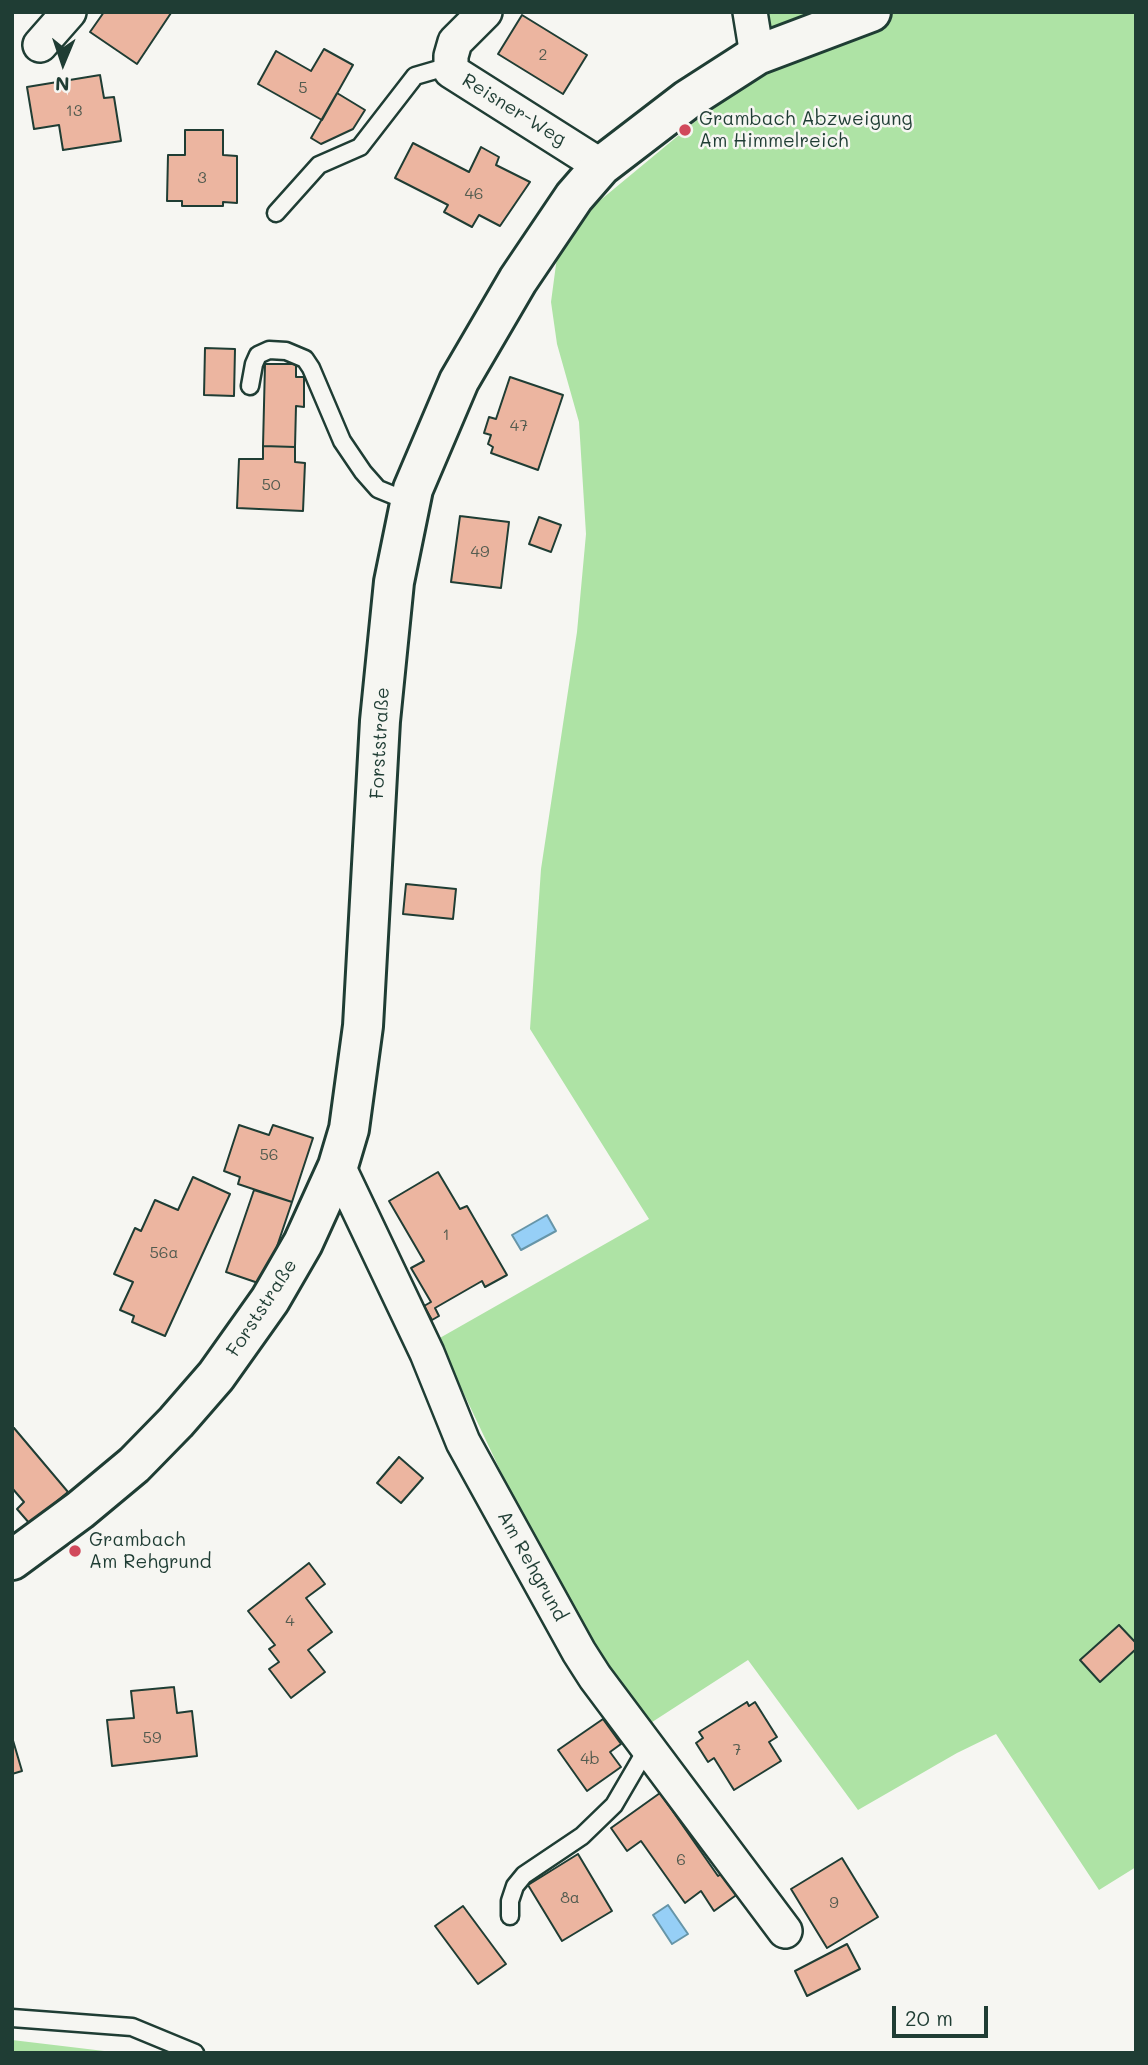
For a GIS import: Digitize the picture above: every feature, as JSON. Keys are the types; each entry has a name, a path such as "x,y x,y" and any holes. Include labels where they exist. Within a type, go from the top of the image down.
{"street":[{"path":"40,45 69,12"},
{"name":"Reisner-Weg","path":"485,12 455,42 451,71 601,166"},
{"path":"750,12 757,55"},
{"name":"Forststraße","path":"12,1560 72,1516 134,1465 216,1376 270,1300 303,1243 338,1166 349,1129 363,1026 380,721 394,582 410,502 434,435 459,381 517,280 574,197 601,166 687,100 757,55 871,12"},
{"name":"Am Rehgrund","path":"338,1166 426,1353 463,1441 579,1652 785,1931"}],"lane":[{"path":"276,213 319,165 360,148 415,76 439,69 451,71"},
{"path":"250,386 258,355 269,350 286,351 305,359 342,441 363,472 378,489 410,502"},
{"path":"510,1916 510,1901 515,1886 524,1875 582,1836 614,1805 642,1757 650,1750"},
{"path":"12,2018 132,2027 195,2053"}],"green space":[{"path":"762,12 1136,12 1136,1867 1099,1890 996,1734 957,1753 858,1810 748,1660 646,1726 554,1584 438,1339 649,1219 530,1029 541,869 577,632 586,534 579,422 557,344 551,302 559,242 580,217 714,106 738,81"},
{"path":"12,2040 121,2053 12,2053"}],"water":[{"path":"547,1215 556,1231 521,1250 512,1235"},
{"path":"668,1905 688,1934 672,1944 653,1915"}],"building":[{"path":"104,12 171,13 137,64 90,32"},
{"path":"522,15 587,55 563,94 498,54"},
{"path":"324,49 353,65 322,120 258,84 276,51 311,71"},
{"path":"100,75 104,98 114,97 121,141 63,150 59,125 34,129 27,87"},
{"path":"337,93 365,110 353,129 321,144 311,138"},
{"path":"185,130 223,130 223,155 237,156 237,203 223,202 223,206 182,206 182,201 167,201 168,155 185,155"},
{"path":"413,143 469,172 481,147 499,157 496,165 530,182 500,226 479,215 472,227 444,212 448,205 395,178"},
{"path":"205,348 235,349 234,396 204,395"},
{"path":"265,364 296,364 296,377 304,377 304,407 296,406 295,447 263,446"},
{"path":"510,377 563,395 538,470 491,453 493,447 488,444 491,435 484,433 489,417 496,419"},
{"path":"263,446 295,447 295,462 305,463 303,511 237,508 239,459 263,459"},
{"path":"460,516 509,522 501,588 451,582"},
{"path":"539,517 561,525 551,552 529,544"},
{"path":"406,884 456,889 453,919 403,914"},
{"path":"239,1125 269,1135 273,1125 313,1138 292,1202 238,1184 240,1177 224,1171"},
{"path":"438,1172 460,1209 467,1206 507,1275 485,1287 482,1281 435,1308 439,1316 432,1320 424,1306 431,1302 411,1268 424,1261 389,1201"},
{"path":"193,1177 230,1194 165,1336 132,1322 134,1316 120,1310 133,1282 114,1274 135,1228 141,1231 155,1200 178,1210"},
{"path":"254,1190 292,1202 264,1285 226,1272"},
{"path":"14,1428 68,1492 30,1524 17,1509 24,1502 12,1488"},
{"path":"399,1457 423,1478 401,1503 377,1483"},
{"path":"309,1563 325,1584 306,1598 332,1632 308,1650 325,1672 291,1698 269,1669 279,1662 269,1649 275,1645 248,1611"},
{"path":"1119,1625 1136,1643 1136,1649 1100,1682 1080,1660"},
{"path":"174,1687 177,1713 192,1711 197,1756 112,1766 107,1720 134,1718 131,1691"},
{"path":"747,1702 749,1706 755,1702 777,1737 769,1742 781,1761 734,1790 714,1758 708,1762 696,1743 703,1738 699,1732"},
{"path":"603,1719 621,1744 610,1752 621,1767 587,1791 558,1750"},
{"path":"12,1737 22,1771 12,1774"},
{"path":"660,1793 718,1876 727,1870 742,1891 714,1911 701,1891 685,1903 641,1841 627,1851 611,1828"},
{"path":"578,1854 612,1911 562,1941 528,1885"},
{"path":"842,1858 878,1917 827,1948 791,1889"},
{"path":"463,1906 506,1964 478,1984 435,1926"},
{"path":"847,1944 860,1969 807,1996 795,1971"}],"place":[{"name":"Grambach Abzweigung Am Himmelreich","path":"685,130"},
{"name":"Grambach Am Rehgrund","path":"75,1551"}]}
